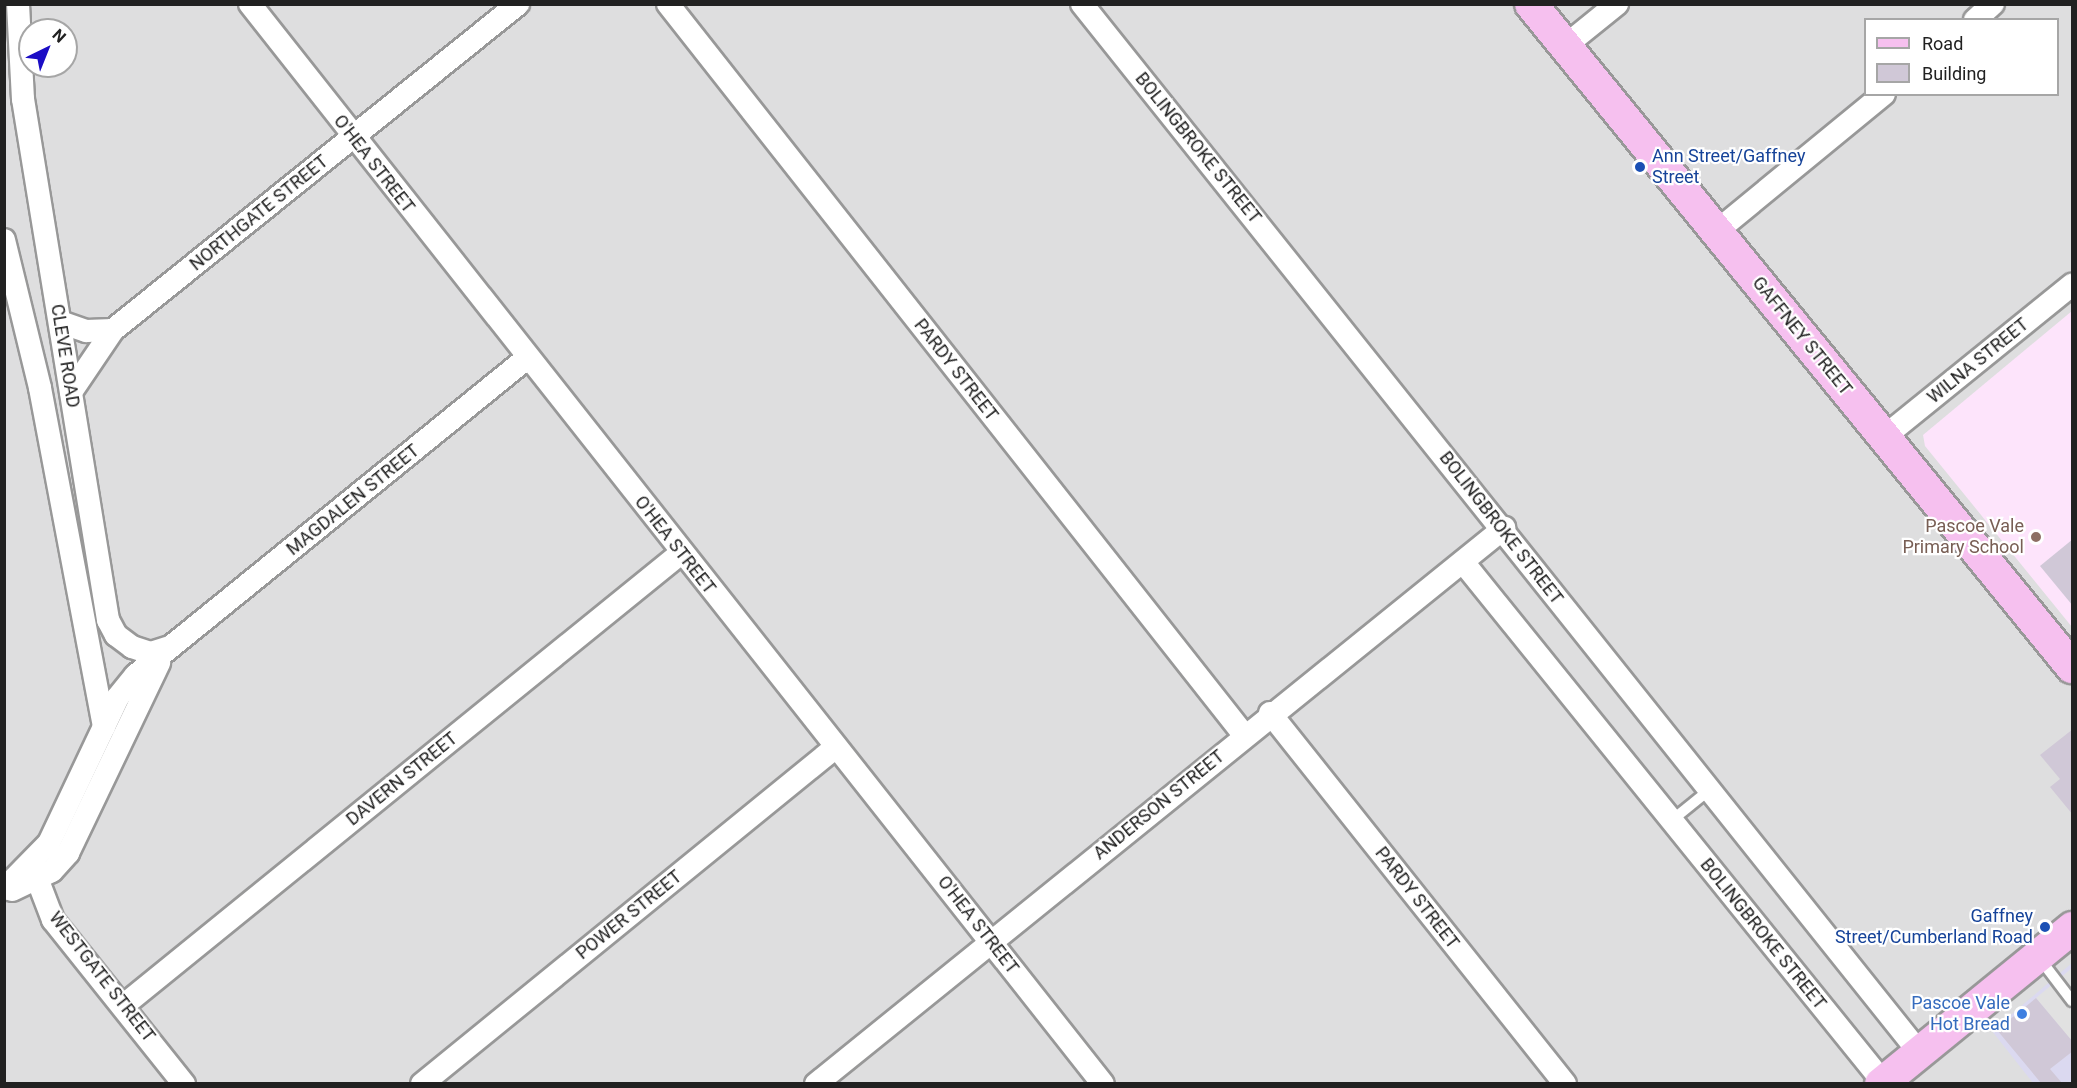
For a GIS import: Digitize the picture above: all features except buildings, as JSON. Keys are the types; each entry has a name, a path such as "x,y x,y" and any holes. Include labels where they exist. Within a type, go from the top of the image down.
{"main road":[{"name":"GAFFNEY STREET","path":"1531,4 2073,668"},
{"path":"1882,1083 2073,928"}],"street":[{"name":"CLEVE ROAD","path":"18,4 22,89 112,630 123,642 142,651 158,652 178,642"},
{"name":"O'HEA STREET","path":"250,4 681,553 1103,1083"},
{"name":"NORTHGATE STREET","path":"71,392 113,330 518,4"},
{"name":"PARDY STREET","path":"668,4 1244,735"},
{"name":"BOLINGBROKE STREET","path":"1082,4 1504,528 1708,790 1919,1052"},
{"path":"1565,46 1617,4"},
{"path":"1977,18 1993,4"},
{"path":"1717,231 1882,96"},
{"name":"CLEVE ROAD","path":"4,240 40,388 104,727"},
{"name":"WILNA STREET","path":"1884,437 2073,285"},
{"path":"60,322 86,331 113,330"},
{"name":"MAGDALEN STREET","path":"34,872 126,686 527,358"},
{"name":"ANDERSON STREET","path":"816,1083 992,942 1270,713 1504,528"},
{"name":"DAVERN STREET","path":"124,1005 681,553"},
{"name":"BOLINGBROKE STREET","path":"1463,562 1882,1083"},
{"name":"MAGDALEN STREET","path":"4,891 34,872 57,867 75,841 145,688 178,642"},
{"name":"PARDY STREET","path":"1270,713 1565,1083"},
{"name":"POWER STREET","path":"422,1083 836,747"},
{"name":"WESTGATE STREET","path":"34,872 52,920 124,1005 184,1083"}],"lane":[{"path":"1671,821 1708,790"},
{"path":"2038,956 2073,1001"}],"shaded area":[{"path":"5,5 2072,5 2072,1083 5,1083"},
{"name":"Pascoe Vale Primary School","path":"2072,311 2072,627 1925,446 1923,435"},
{"path":"2072,963 2072,1083 2033,1083 1992,1031"},
{"path":"2072,968 2072,1042 2036,998"}],"place":[{"name":"Ann Street/Gaffney Street","path":"1640,167"},
{"name":"Pascoe Vale Primary School","path":"2036,537"},
{"name":"Gaffney Street/Cumberland Road","path":"2045,927"},
{"name":"Pascoe Vale Hot Bread","path":"2022,1014"}]}
